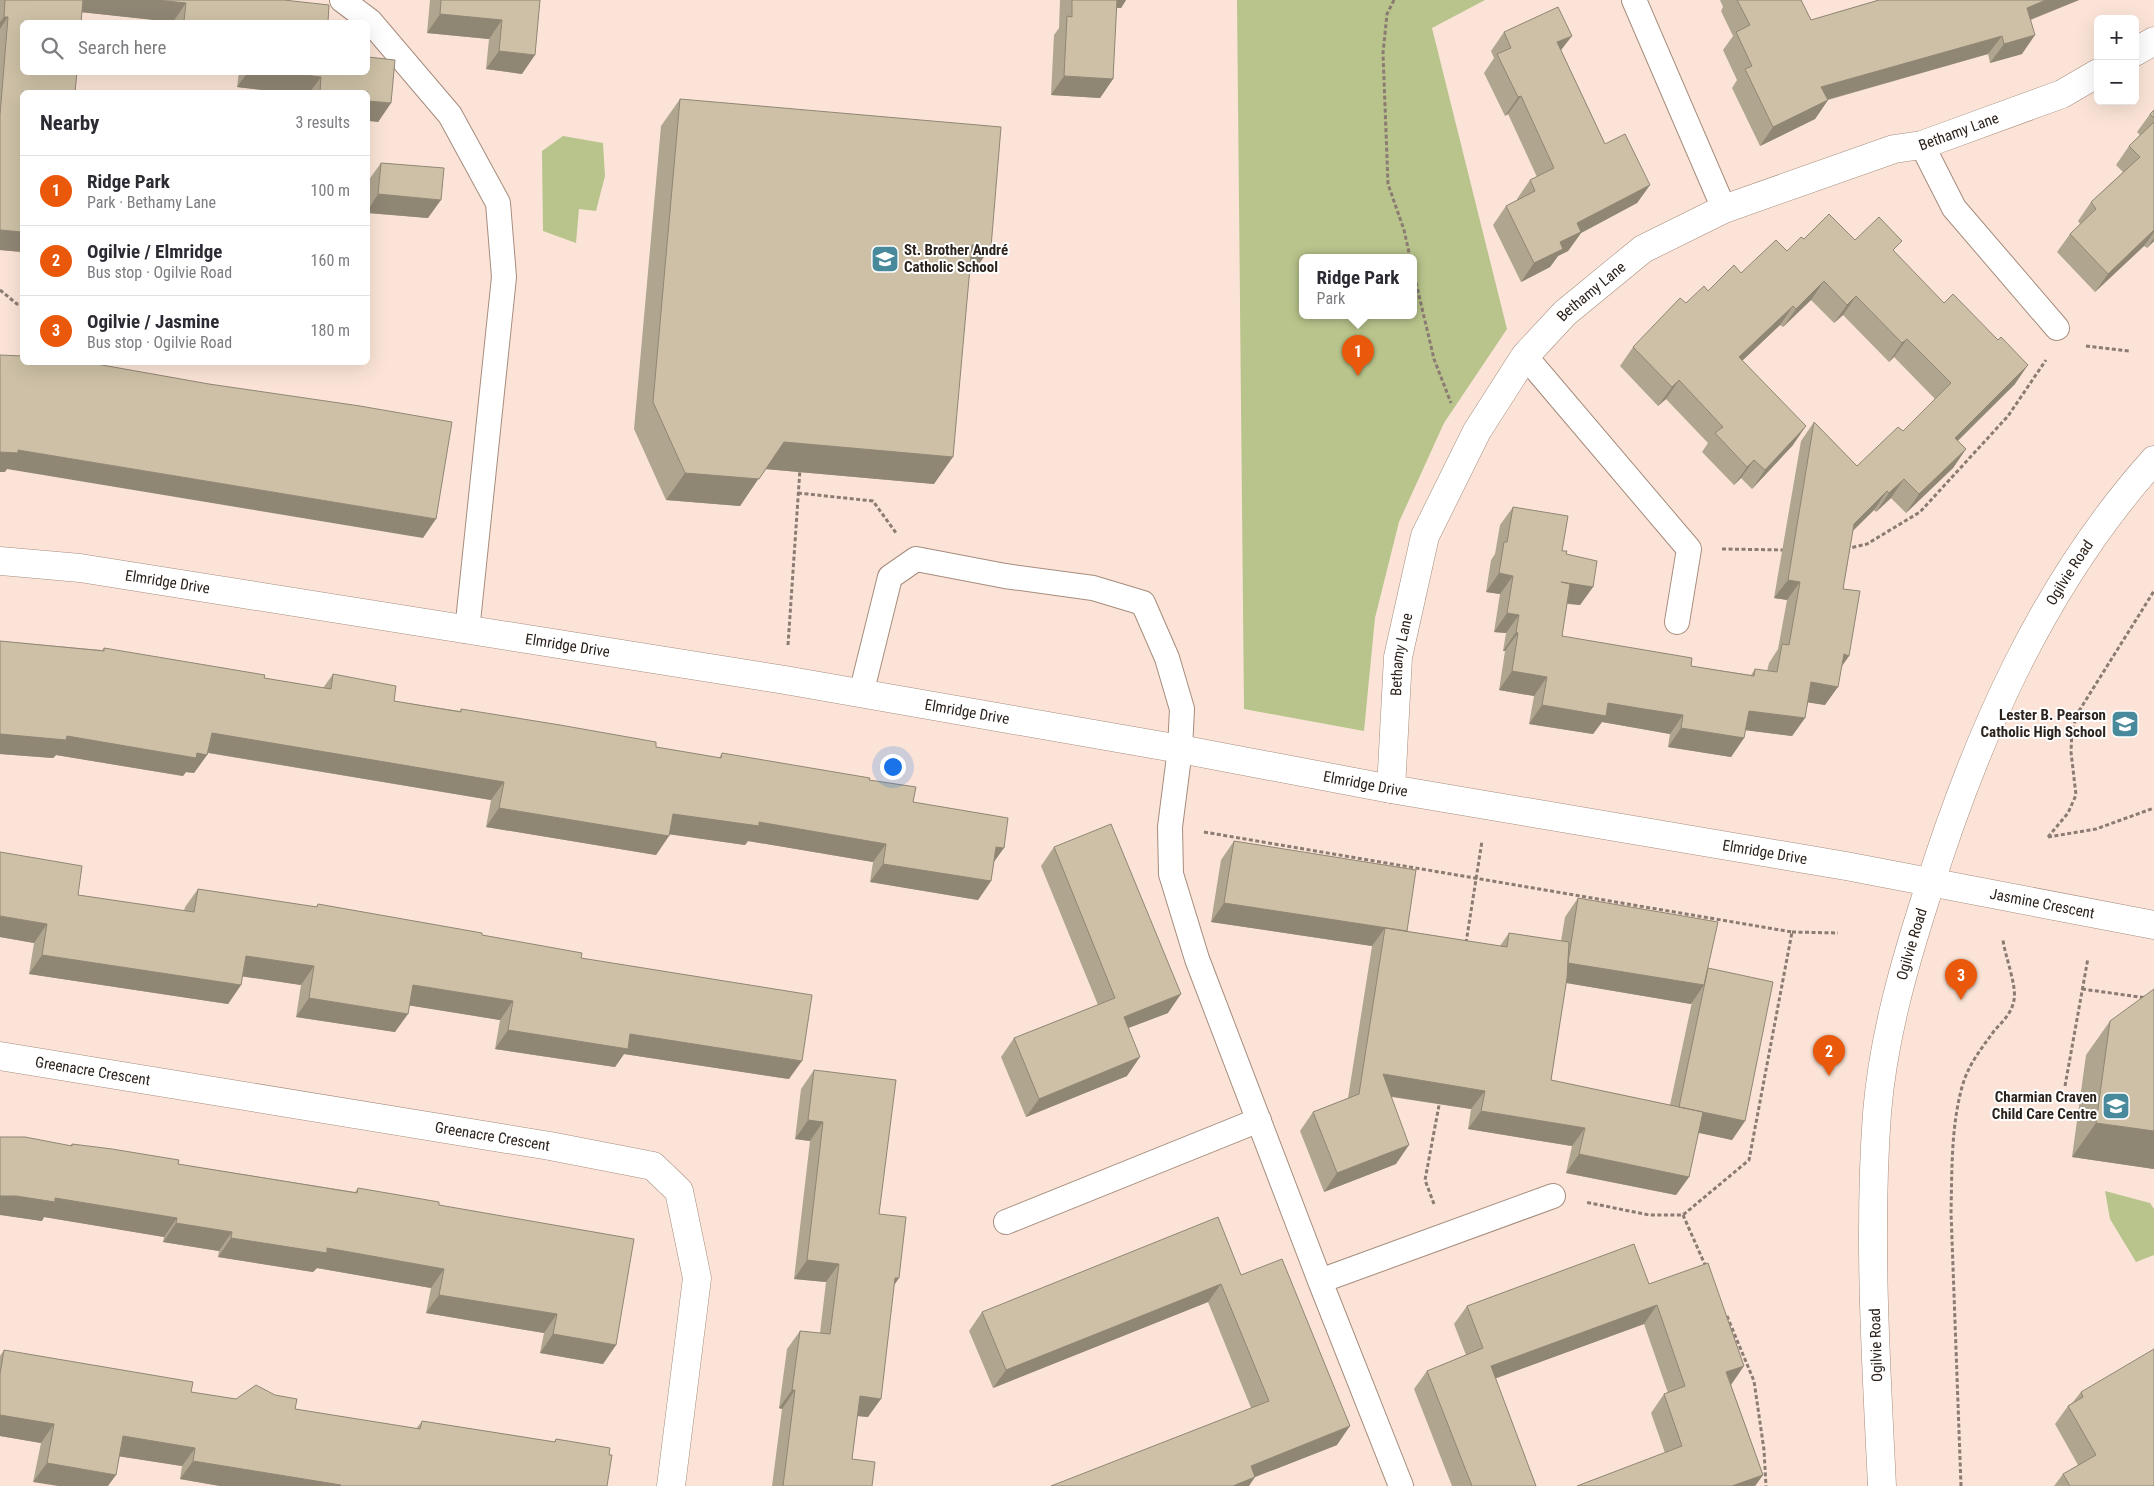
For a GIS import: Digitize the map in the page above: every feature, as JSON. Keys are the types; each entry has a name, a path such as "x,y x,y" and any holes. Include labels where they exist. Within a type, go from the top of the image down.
{"street":[{"path":"2139,50 2154,41"},
{"name":"Bethamy Lane","path":"1392,789 1398,657 1425,536 1477,431 1525,356 1565,313 1643,249 1724,209 1894,149 1922,145 2062,94 2094,75"},
{"name":"Ogilvie Road","path":"1882,1486 1873,1214 1877,1112 1886,1048 1913,936 1948,828 1987,729 2026,644 2066,577 2154,460"},
{"name":"Elmridge Drive","path":"0,561 80,568 467,631 785,680 1180,749 1488,806 1846,866 1930,882"},
{"name":"Jasmine Crescent","path":"1930,882 2154,925"},
{"name":"Greenacre Crescent","path":"0,1056 550,1146 653,1166 680,1191 697,1278 671,1486"}],"lane":[{"path":"342,0 369,20"},
{"path":"1634,0 1724,209"},
{"path":"370,21 450,115 498,202 504,277 467,631"},
{"path":"1922,145 1954,208 2057,328"},
{"path":"1525,356 1689,549 1677,622"},
{"path":"862,694 890,577 916,559 1005,576 1093,588 1144,603 1167,658 1182,709 1180,749 1170,826 1171,874 1197,959 1397,1485"},
{"path":"1006,1222 1259,1120"},
{"path":"1320,1281 1553,1196"}],"path":[{"path":"1394,0 1387,14 1383,53 1388,184 1404,230 1409,254"},
{"path":"1417,287 1434,359 1451,403 1477,431"},
{"path":"0,290 17,304 20,304"},
{"path":"2084,346 2129,352"},
{"path":"1838,551 1867,544 1920,512 2008,416 2046,360 2053,356"},
{"path":"785,680 800,465"},
{"path":"798,494 873,501 916,559"},
{"path":"1689,549 1792,550"},
{"path":"2154,591 2079,711 2072,729 2071,752 2076,795 2068,813 2048,837 2096,829 2154,808"},
{"path":"1465,945 1488,806"},
{"path":"1170,826 1792,932 1838,933"},
{"path":"1553,1196 1649,1215 1683,1215 1749,1160 1792,932"},
{"path":"1961,1486 1951,1212 1952,1159 1955,1126 1962,1087 1972,1062 2010,1011 2015,999 2014,984 2003,940"},
{"path":"2065,1086 2088,958"},
{"path":"2082,988 2154,999"},
{"path":"1440,1098 1426,1180 1445,1235"},
{"path":"1683,1215 1709,1276"},
{"path":"1724,1311 1754,1381 1764,1450 1766,1486"}],"green space":[{"path":"1237,0 1485,0 1432,28 1507,329 1444,423 1399,522 1375,618 1364,731 1244,709"},
{"path":"563,136 603,143 605,176 596,211 579,209 576,243 543,231 542,151"},
{"path":"2105,1191 2150,1203 2154,1209 2154,1255 2136,1262 2110,1219"}],"building":[{"path":"5,0 83,0 81,20 20,20 20,75 77,75 75,90 20,90 20,232 0,230 0,115 8,17 4,17"},
{"path":"156,0 284,0 329,5 328,20 184,20 186,3"},
{"path":"441,0 540,0 535,55 499,51 502,20 440,14"},
{"path":"1072,0 1117,0 1113,79 1064,76 1067,16 1072,17"},
{"path":"1737,0 1801,0 1811,20 1879,0 2046,0 2027,8 2035,35 2004,44 2002,36 1821,87 1828,100 1773,127 1745,69 1752,66 1736,32 1750,25"},
{"path":"1558,7 1572,36 1557,42 1605,144 1625,134 1650,185 1577,223 1581,232 1560,242 1563,249 1534,263 1506,206 1535,191 1530,180 1554,168 1521,96 1518,97 1497,54 1511,48 1504,32"},
{"path":"370,57 395,60 391,103 370,101 370,90 320,90 321,77 306,75 370,75"},
{"path":"680,99 1001,127 991,247 972,245 953,457 784,442 759,479 685,473 653,402"},
{"path":"2154,110 2154,118 2150,114"},
{"path":"2154,122 2154,230 2108,274 2070,234 2096,209 2091,202 2140,157 2129,146"},
{"path":"381,163 444,168 441,200 378,194"},
{"path":"1829,214 1855,240 1879,217 1902,241 1893,250 1944,303 1953,294 1998,340 2001,337 2028,365 1955,438 1966,449 1919,494 1904,479 1889,493 1887,491 1854,524 1843,589 1860,591 1849,656 1844,654 1838,687 1811,682 1805,718 1749,711 1744,738 1681,728 1683,715 1608,703 1606,716 1542,705 1547,677 1512,671 1519,615 1507,613 1513,576 1499,573 1504,542 1507,542 1513,507 1568,516 1562,551 1567,551 1566,554 1597,561 1593,587 1561,582 1570,584 1562,636 1692,658 1691,666 1754,676 1755,669 1777,672 1782,644 1789,645 1800,582 1788,580 1814,422 1857,466 1898,427 1903,431 1951,383 1907,339 1902,343 1856,296 1847,305 1824,281 1796,309 1793,306 1739,357 1806,426 1765,470 1754,460 1747,467 1715,433 1723,427 1679,380 1672,387 1633,347 1680,298 1686,303 1704,286 1708,291 1734,265 1741,273 1776,240 1787,251 1801,237 1804,239"},
{"path":"0,355 20,356 20,365 102,365 209,384 360,406 452,422 436,519 18,450 18,453 0,452"},
{"path":"0,641 104,651 104,648 265,675 264,678 331,689 333,674 396,686 394,701 461,712 461,709 560,725 656,742 656,747 721,758 722,753 916,787 913,802 1008,818 1004,848 996,847 991,881 883,864 886,844 759,822 759,826 673,814 669,836 499,808 504,782 212,733 207,755 197,753 196,758 67,736 66,740 0,734"},
{"path":"1111,824 1181,994 1124,1017 1140,1057 1039,1099 1014,1038 1115,998 1054,847"},
{"path":"1234,841 1416,870 1407,931 1224,903"},
{"path":"0,852 82,866 78,895 194,912 198,889 317,907 318,904 582,953 581,958 812,995 802,1061 630,1034 628,1049 508,1030 513,1001 413,985 408,1014 309,998 314,966 246,956 241,985 42,955 47,924 0,916"},
{"path":"1578,898 1718,922 1704,985 1568,963"},
{"path":"1385,928 1507,947 1509,933 1569,942 1567,978 1551,1080 1703,1112 1689,1177 1579,1154 1585,1128 1481,1111 1485,1091 1383,1074 1409,1145 1337,1173 1313,1112 1359,1094"},
{"path":"1708,968 1773,982 1745,1121 1679,1107"},
{"path":"2154,989 2154,1131 2096,1123 2110,1021"},
{"path":"814,1070 896,1080 879,1214 906,1217 899,1278 895,1278 881,1399 860,1396 852,1459 875,1462 872,1486 783,1486 795,1390 792,1390 800,1331 830,1334 839,1264 807,1260 823,1122 808,1120"},
{"path":"0,1137 25,1137 72,1146 72,1144 112,1149 179,1160 178,1164 357,1193 358,1188 439,1202 439,1205 634,1239 616,1345 553,1334 557,1314 439,1295 444,1269 327,1248 327,1253 231,1238 232,1232 176,1223 177,1218 55,1198 55,1202 16,1196 0,1196"},
{"path":"1218,1217 1241,1275 1282,1259 1350,1426 1251,1466 1255,1477 1233,1486 1051,1486 1269,1401 1221,1284 1006,1370 982,1312"},
{"path":"1634,1244 1649,1284 1708,1263 1744,1366 1726,1372 1763,1475 1732,1486 1577,1486 1682,1446 1664,1394 1685,1386 1657,1305 1491,1366 1536,1486 1472,1486 1427,1371 1483,1348 1467,1306"},
{"path":"2154,1349 2154,1486 2070,1486 2063,1474 2096,1455 2068,1406 2083,1397 2081,1392"},
{"path":"4,1350 193,1382 191,1392 236,1399 256,1385 275,1395 297,1399 295,1409 420,1429 422,1421 555,1442 556,1439 610,1448 609,1455 612,1455 607,1486 340,1486 193,1461 195,1448 123,1436 116,1475 47,1463 54,1424 0,1415 0,1374"}],"place":[{"name":"St. Brother André Catholic School","path":"885,259"},
{"name":"Ridge Park","path":"1358,376"},
{"name":"Lester B. Pearson Catholic High School","path":"2125,724"},
{"name":"Ogilvie / Jasmine","path":"1961,1000"},
{"name":"Ogilvie / Elmridge","path":"1829,1076"},
{"name":"Charmian Craven Child Care Centre","path":"2116,1106"}]}
